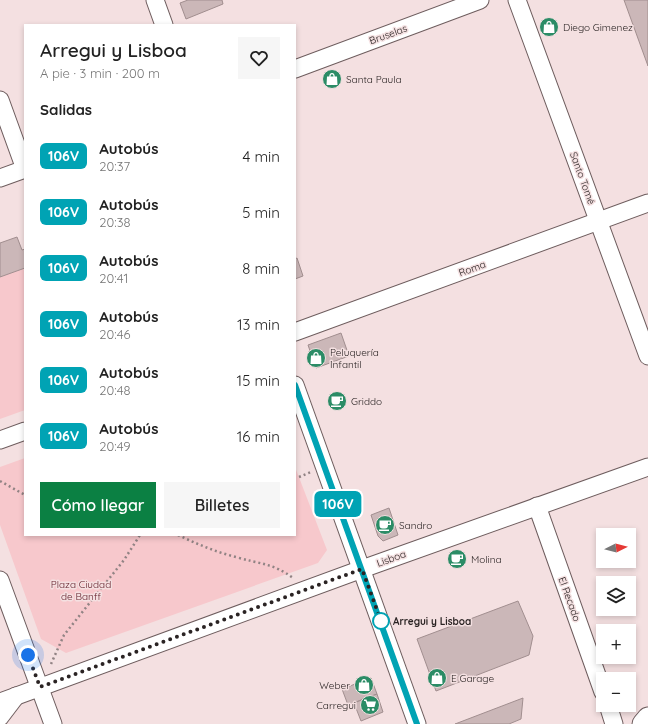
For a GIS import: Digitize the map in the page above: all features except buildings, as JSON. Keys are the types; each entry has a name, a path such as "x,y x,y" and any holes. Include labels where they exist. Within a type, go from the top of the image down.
{"street":[{"path":"154,0 164,24"},
{"name":"Bruselas","path":"296,69 480,0"},
{"name":"Santo Tomé","path":"517,0 600,221 648,356"},
{"path":"0,100 24,166"},
{"path":"0,178 24,169"},
{"name":"Roma","path":"296,332 648,203"},
{"path":"296,388 417,724"},
{"path":"0,440 24,431"},
{"name":"Lisboa","path":"0,702 362,569 648,467"},
{"name":"El Recado","path":"537,506 596,672"},
{"path":"0,580 53,724"},
{"path":"0,717 16,696"},
{"path":"610,712 614,724"},
{"path":"643,724 648,718"}],"path":[{"path":"0,481 24,494"},
{"path":"51,664 64,635 124,560 139,536"},
{"path":"180,536 201,546 236,558 278,568 308,589"}],"green space":[{"path":"24,268 24,410 0,419 0,277"},
{"name":"Plaza Ciudad de Banff","path":"24,458 24,536 296,536 296,470 327,550 318,563 66,653 41,639 0,525 0,467"}],"bus line":[{"name":"106V","path":"296,388 417,724"}],"place":[{"name":"Diego Gimenez","path":"549,27"},
{"name":"Santa Paula","path":"332,79"},
{"name":"Peluquería Infantil","path":"316,358"},
{"name":"Griddo","path":"337,401"},
{"name":"Sandro","path":"385,525"},
{"name":"Molina","path":"457,559"},
{"name":"Arregui y Lisboa","path":"381,621"},
{"name":"E Garage","path":"437,678"},
{"name":"Weber","path":"364,685"},
{"name":"Carregui","path":"370,705"}],"route":[{"path":"28,655 40,687 362,569 381,621"}]}
